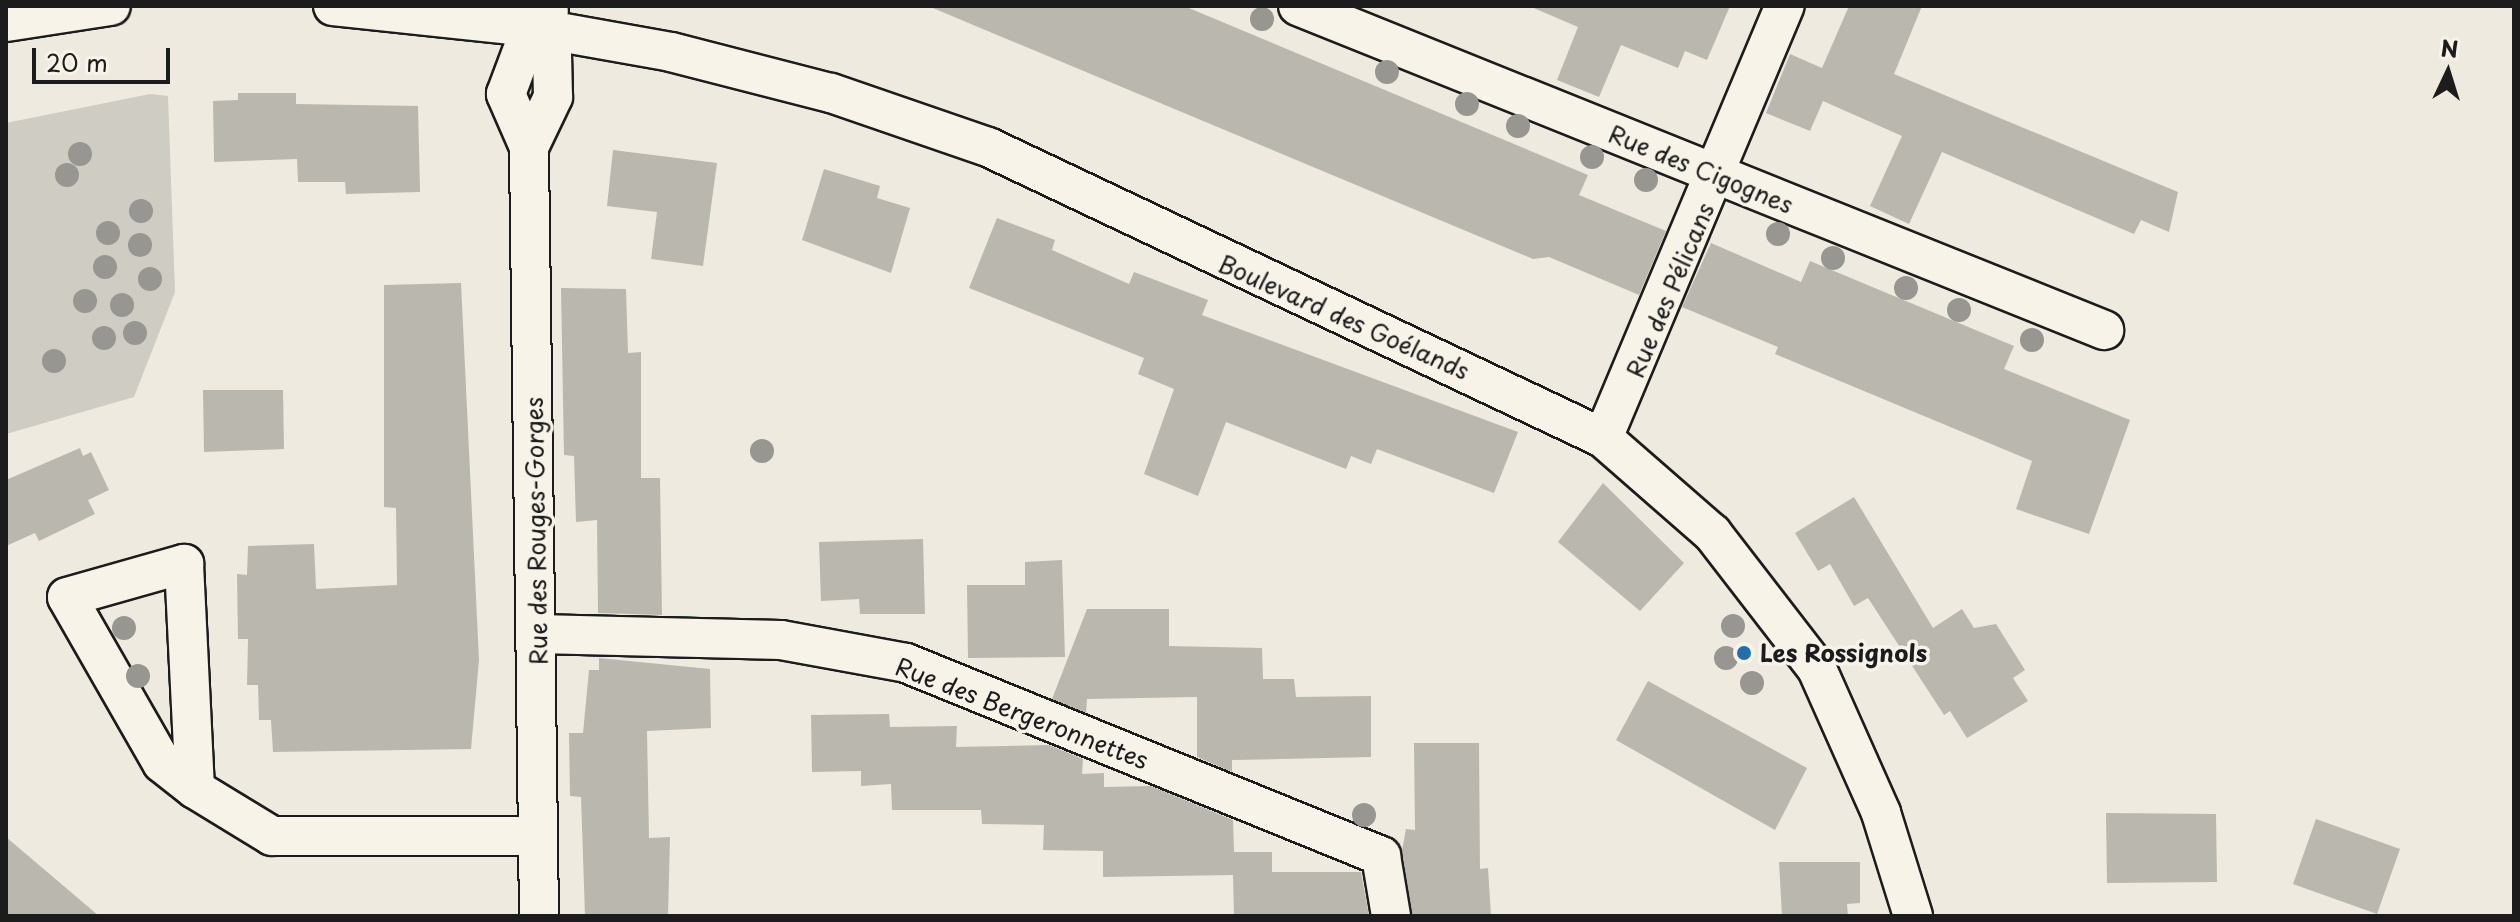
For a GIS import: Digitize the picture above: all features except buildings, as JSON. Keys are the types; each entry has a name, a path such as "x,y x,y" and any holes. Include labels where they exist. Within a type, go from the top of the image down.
{"street":[{"path":"6,22 111,6"},
{"path":"333,6 543,16"},
{"path":"496,6 543,16"},
{"name":"Rue des Cigognes","path":"1298,6 2104,330"},
{"name":"Rue des Pélicans","path":"1603,438 1717,176 1785,6"},
{"name":"Rue des Rouges-Gorges","path":"539,916 538,634 529,147 553,97 552,53 543,16"},
{"name":"Boulevard des Goélands","path":"543,16 816,89 988,147 1603,438 1712,533 1817,669 1881,813 1913,916"},
{"path":"195,789 184,564 67,597 162,763 195,789 272,836 538,836"},
{"name":"Rue des Bergeronnettes","path":"538,634 781,640 906,663 1381,856 1391,916"}],"shaded area":[{"path":"150,94 168,96 175,292 134,397 6,434 6,123"}],"place":[{"name":"Les Rossignols","path":"1744,653"}]}
